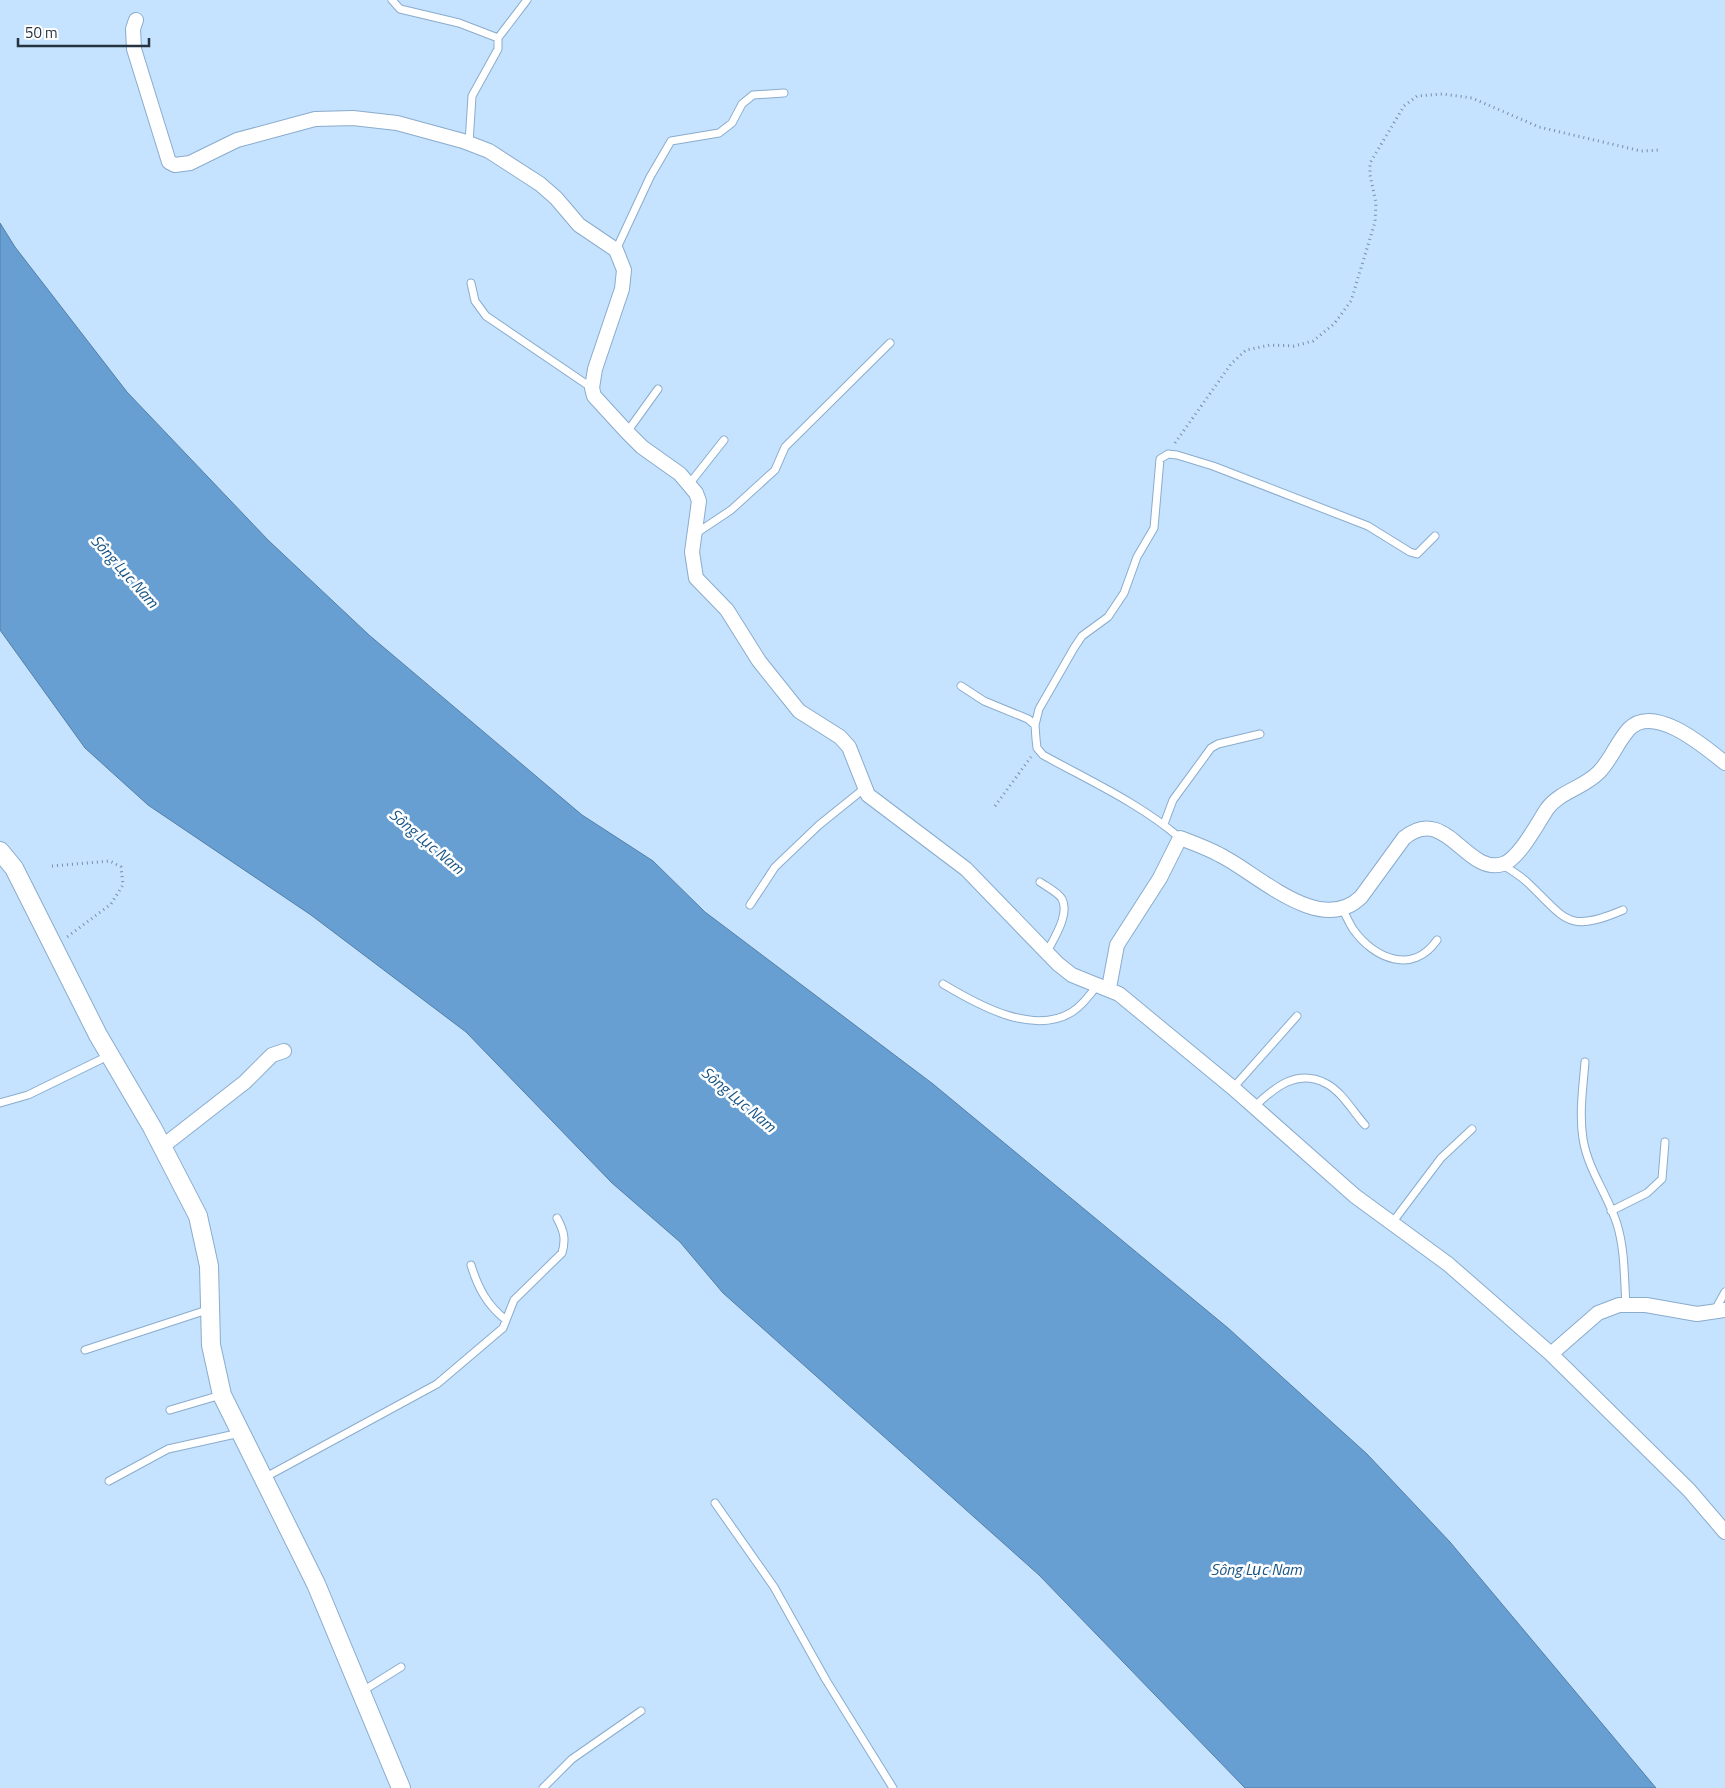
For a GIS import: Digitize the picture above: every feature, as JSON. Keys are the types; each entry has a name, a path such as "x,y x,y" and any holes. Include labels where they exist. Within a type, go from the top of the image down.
{"street":[{"path":"136,20 133,29 134,48 170,162 175,165 190,162 237,140 292,124 330,117 397,123 470,144 489,152 540,184 556,198 579,225 616,250 624,270 622,289 595,369 592,388 594,396 642,447 690,483 699,501 692,552 696,578 727,610 758,661 799,710 840,737 849,747 868,795 966,869 1072,975 1104,986 1140,1010 1254,1106 1355,1196 1448,1264 1551,1354 1689,1490 1725,1532"},
{"path":"1104,986 1117,945 1160,878 1180,838 1220,855 1274,890 1299,902 1318,909 1342,908 1354,905 1404,838 1412,832 1433,829 1446,834 1485,865 1510,862 1554,801 1599,772 1628,731 1638,723 1656,723 1682,732 1725,763"},
{"path":"0,852 14,868 110,1055 163,1146 198,1216 209,1266 211,1345 222,1395 316,1584 401,1788"},
{"path":"163,1146 245,1082 272,1056 284,1051"},
{"path":"1551,1354 1598,1313 1608,1308 1626,1304 1646,1304 1679,1313 1719,1311"}],"lane":[{"path":"392,0 400,8 459,22 498,38"},
{"path":"470,144 472,96 498,48 498,38 527,0"},
{"path":"616,250 650,176 671,141 719,133 732,124 742,104 752,95 784,93"},
{"path":"471,283 475,301 486,316 592,388"},
{"path":"694,534 731,510 775,470 785,448 890,343"},
{"path":"626,432 658,389"},
{"path":"690,483 724,440"},
{"path":"1180,838 1164,824 1131,803 1044,755 1037,748 1035,725 1039,709 1082,636 1108,617 1124,593 1137,556 1154,528 1158,462 1162,456 1168,454 1213,466 1368,526 1410,552 1417,554 1422,552 1435,536"},
{"path":"961,686 984,701 1028,719 1035,725"},
{"path":"1164,824 1173,800 1212,748 1260,734"},
{"path":"750,905 775,867 819,825 865,788"},
{"path":"1502,864 1527,881 1550,906 1566,919 1585,921 1605,918 1623,910"},
{"path":"1040,882 1062,898 1065,908 1061,922 1047,952"},
{"path":"1342,908 1354,930 1366,943 1379,953 1394,959 1418,959 1429,952 1437,940"},
{"path":"943,984 970,1000 1028,1020 1061,1018 1073,1012 1104,986"},
{"path":"1233,1088 1297,1016"},
{"path":"0,1104 28,1095 110,1055"},
{"path":"1585,1062 1582,1103 1583,1139 1594,1174 1617,1223 1624,1257 1626,1304"},
{"path":"1254,1106 1284,1082 1296,1079 1313,1080 1327,1084 1334,1089 1365,1125"},
{"path":"1392,1223 1441,1158 1472,1129"},
{"path":"1611,1211 1647,1193 1662,1179 1665,1142"},
{"path":"263,1478 438,1384 497,1333 506,1320 514,1300 562,1253 565,1243 564,1230 557,1218"},
{"path":"471,1265 478,1286 492,1309 506,1320"},
{"path":"1719,1311 1725,1292"},
{"path":"84,1350 211,1309"},
{"path":"170,1410 222,1395"},
{"path":"109,1481 168,1449 240,1433"},
{"path":"715,1503 774,1587 826,1680 893,1788"},
{"path":"361,1693 401,1667"},
{"path":"543,1788 572,1759 641,1711"}],"path":[{"path":"1168,454 1231,364 1246,350 1270,345 1294,346 1313,341 1334,324 1351,301 1375,222 1376,203 1370,175 1370,163 1404,106 1418,96 1443,94 1472,98 1539,127 1641,151 1660,150"},
{"path":"995,806 1037,748"},
{"path":"52,866 110,861 121,866 123,885 111,904 55,946"}],"water":[{"name":"Sông Lục Nam","path":"0,223 15,247 127,392 268,540 369,635 582,815 653,861 705,912 933,1084 1228,1328 1367,1454 1450,1542 1656,1788 1245,1788 1039,1575 723,1293 680,1242 612,1183 466,1032 311,915 148,805 85,748 0,630"}]}
